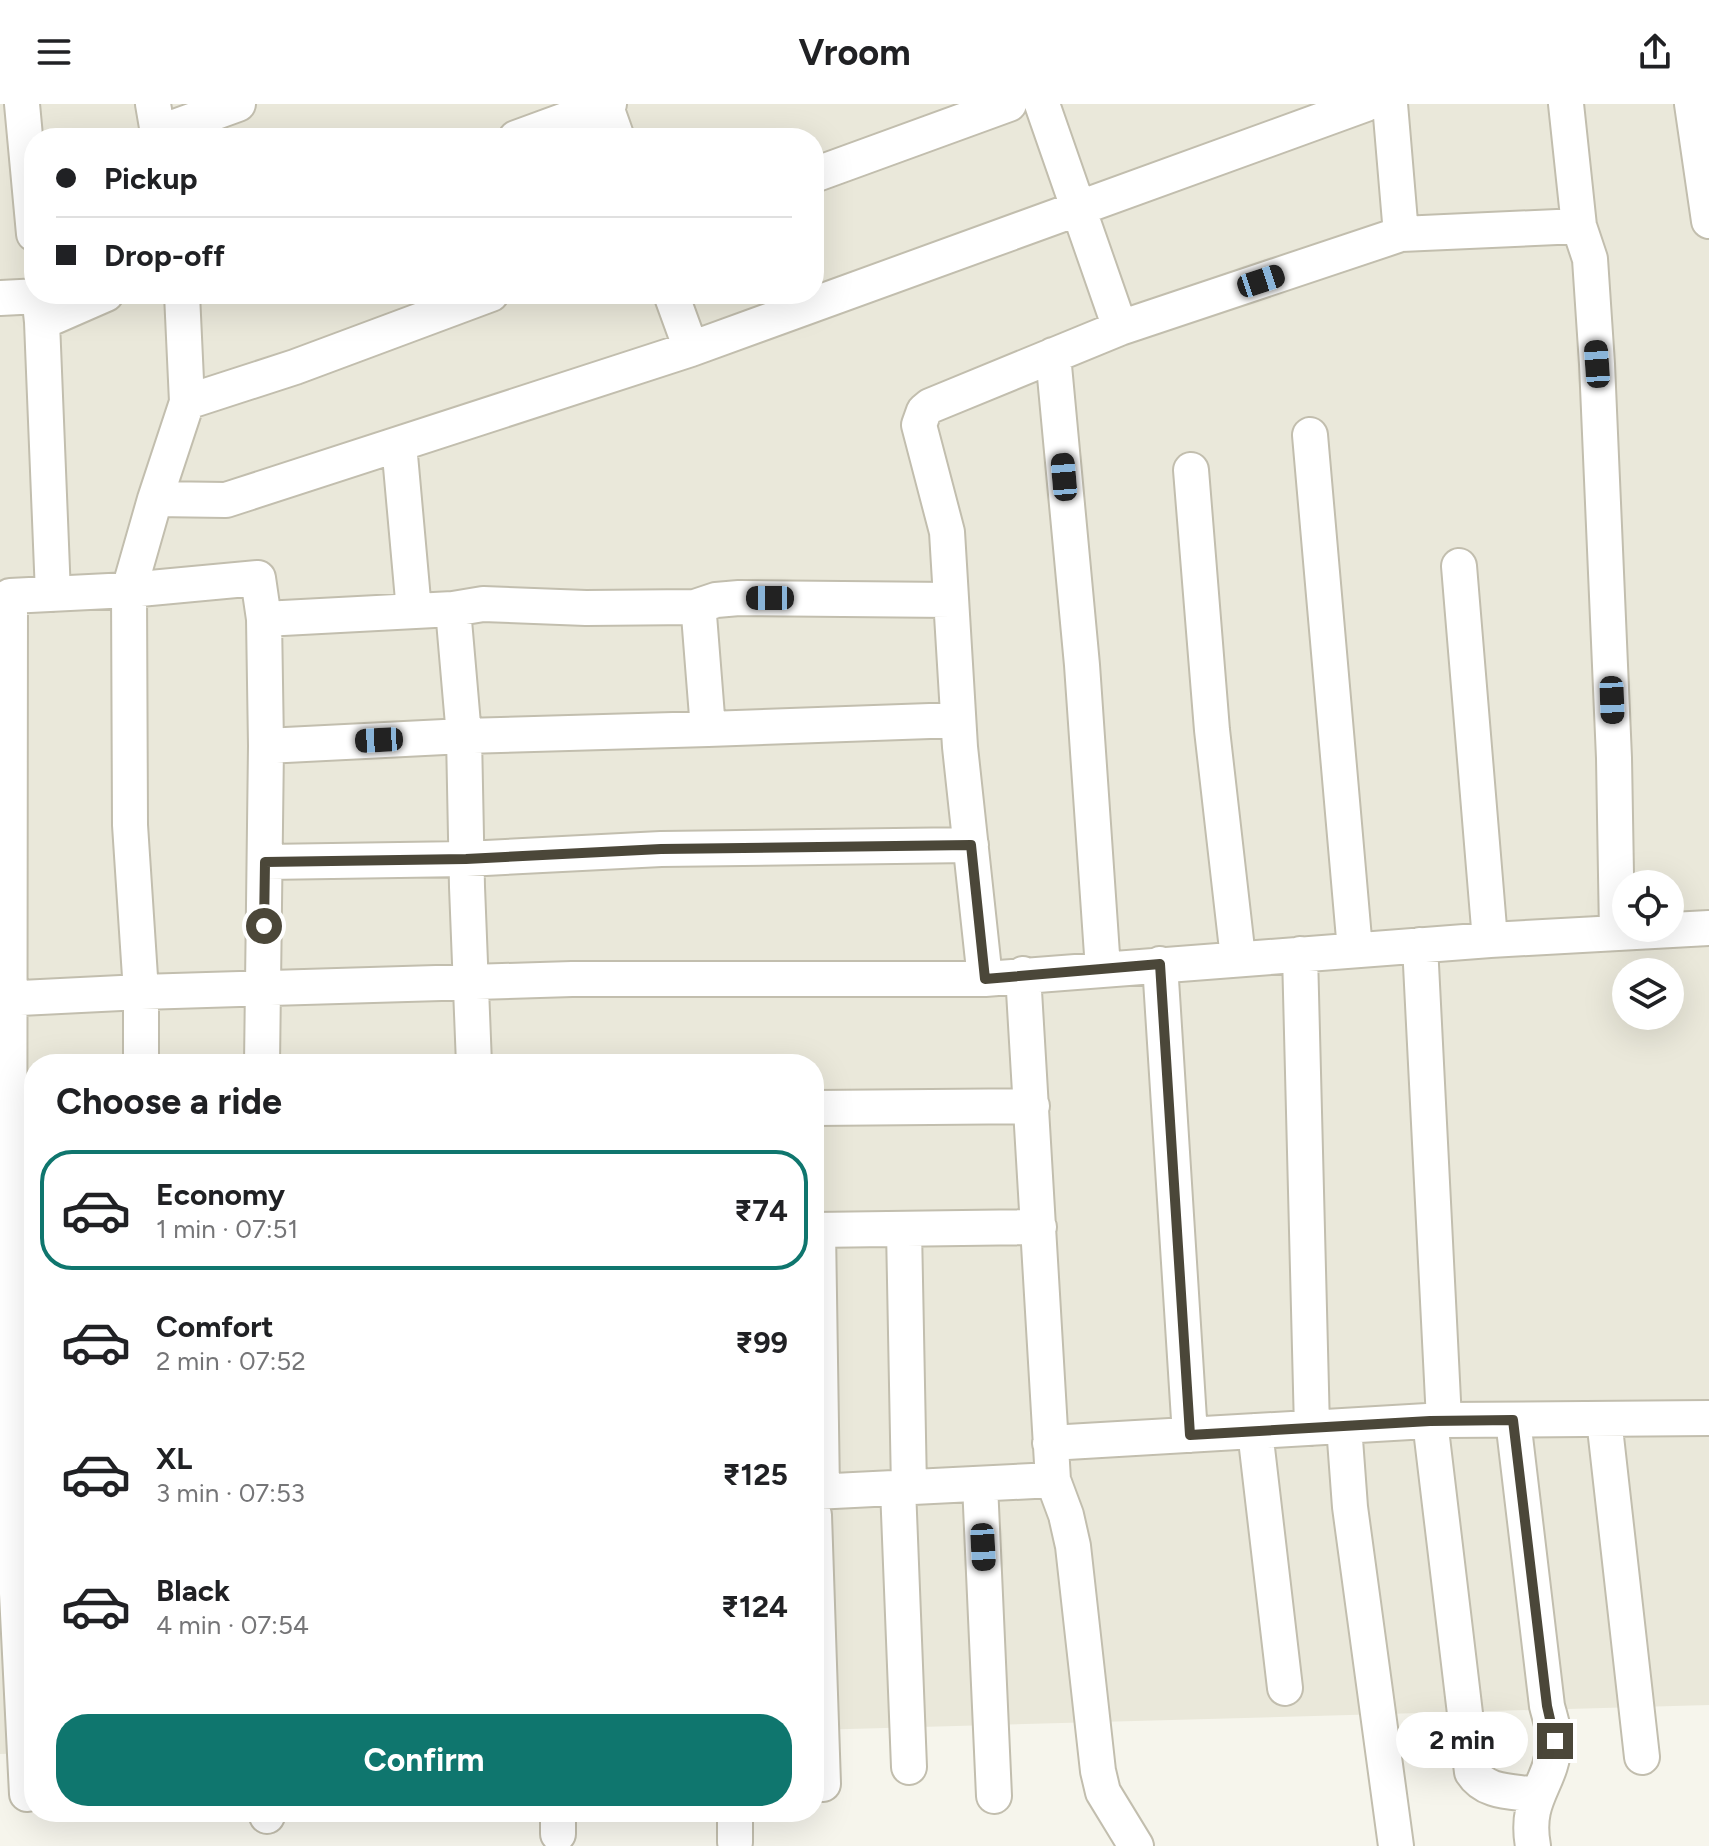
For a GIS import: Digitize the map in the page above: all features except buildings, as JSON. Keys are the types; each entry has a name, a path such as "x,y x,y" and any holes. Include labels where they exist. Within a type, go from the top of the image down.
{"street":[{"path":"22,104 24,128"},
{"path":"157,125 238,104"},
{"path":"542,128 606,104 614,128"},
{"path":"824,171 1009,104"},
{"path":"1042,104 1120,328"},
{"path":"824,301 1366,104"},
{"path":"1390,104 1401,234"},
{"path":"1566,104 1579,226 1590,259 1597,364 1614,742 1616,870"},
{"path":"1692,104 1709,221"},
{"path":"985,979 958,720 947,532 919,425 924,411 1120,328 1401,234 1579,226"},
{"path":"0,298 24,302"},
{"path":"40,304 53,594"},
{"path":"141,1054 141,992 130,825 129,590 187,402 182,304"},
{"path":"187,402 295,367 464,304"},
{"path":"675,304 691,349"},
{"path":"155,499 226,500 691,349 815,304"},
{"path":"1053,355 1082,665 1103,969"},
{"path":"1310,435 1355,950"},
{"path":"399,444 414,611"},
{"path":"1191,470 1212,730 1238,958"},
{"path":"1459,566 1490,940"},
{"path":"24,1561 22,1405 4,999 5,598 258,578 264,619 266,746 262,1054"},
{"path":"264,619 453,609 483,604 586,608 695,607 716,600 739,598 951,600"},
{"path":"695,607 699,615 708,729"},
{"path":"453,609 464,736 474,1054"},
{"path":"266,746 464,736 958,720"},
{"path":"265,862 466,859 661,849 971,845"},
{"path":"1684,929 1709,928"},
{"path":"4,999 572,979 985,979 1238,958 1612,933"},
{"path":"1420,945 1437,1421 1472,1772 1479,1783 1490,1788 1537,1795"},
{"path":"1300,954 1328,1427 1350,1507 1396,1846"},
{"path":"1160,964 1190,1435"},
{"path":"1023,974 1053,1480 1073,1546 1098,1771 1103,1792 1136,1846"},
{"path":"824,1108 1032,1106"},
{"path":"824,1230 1039,1227"},
{"path":"904,1229 903,1488 909,1767"},
{"path":"1050,1443 1437,1421 1709,1418"},
{"path":"1604,1419 1642,1757"},
{"path":"1513,1420 1547,1706 1555,1741 1550,1765 1533,1804 1530,1827 1533,1846"},
{"path":"1255,1431 1285,1688"},
{"path":"824,1498 903,1488 1053,1480"},
{"path":"980,1484 994,1796"}],"shaded area":[{"path":"0,104 1709,104 1709,1705 824,1730 824,1054 24,1054 24,1753 0,1754"}],"route":[{"path":"264,926 265,862 466,859 661,849 971,845 985,979 1160,964 1190,1435 1430,1421 1513,1420 1547,1706 1555,1741"}]}
